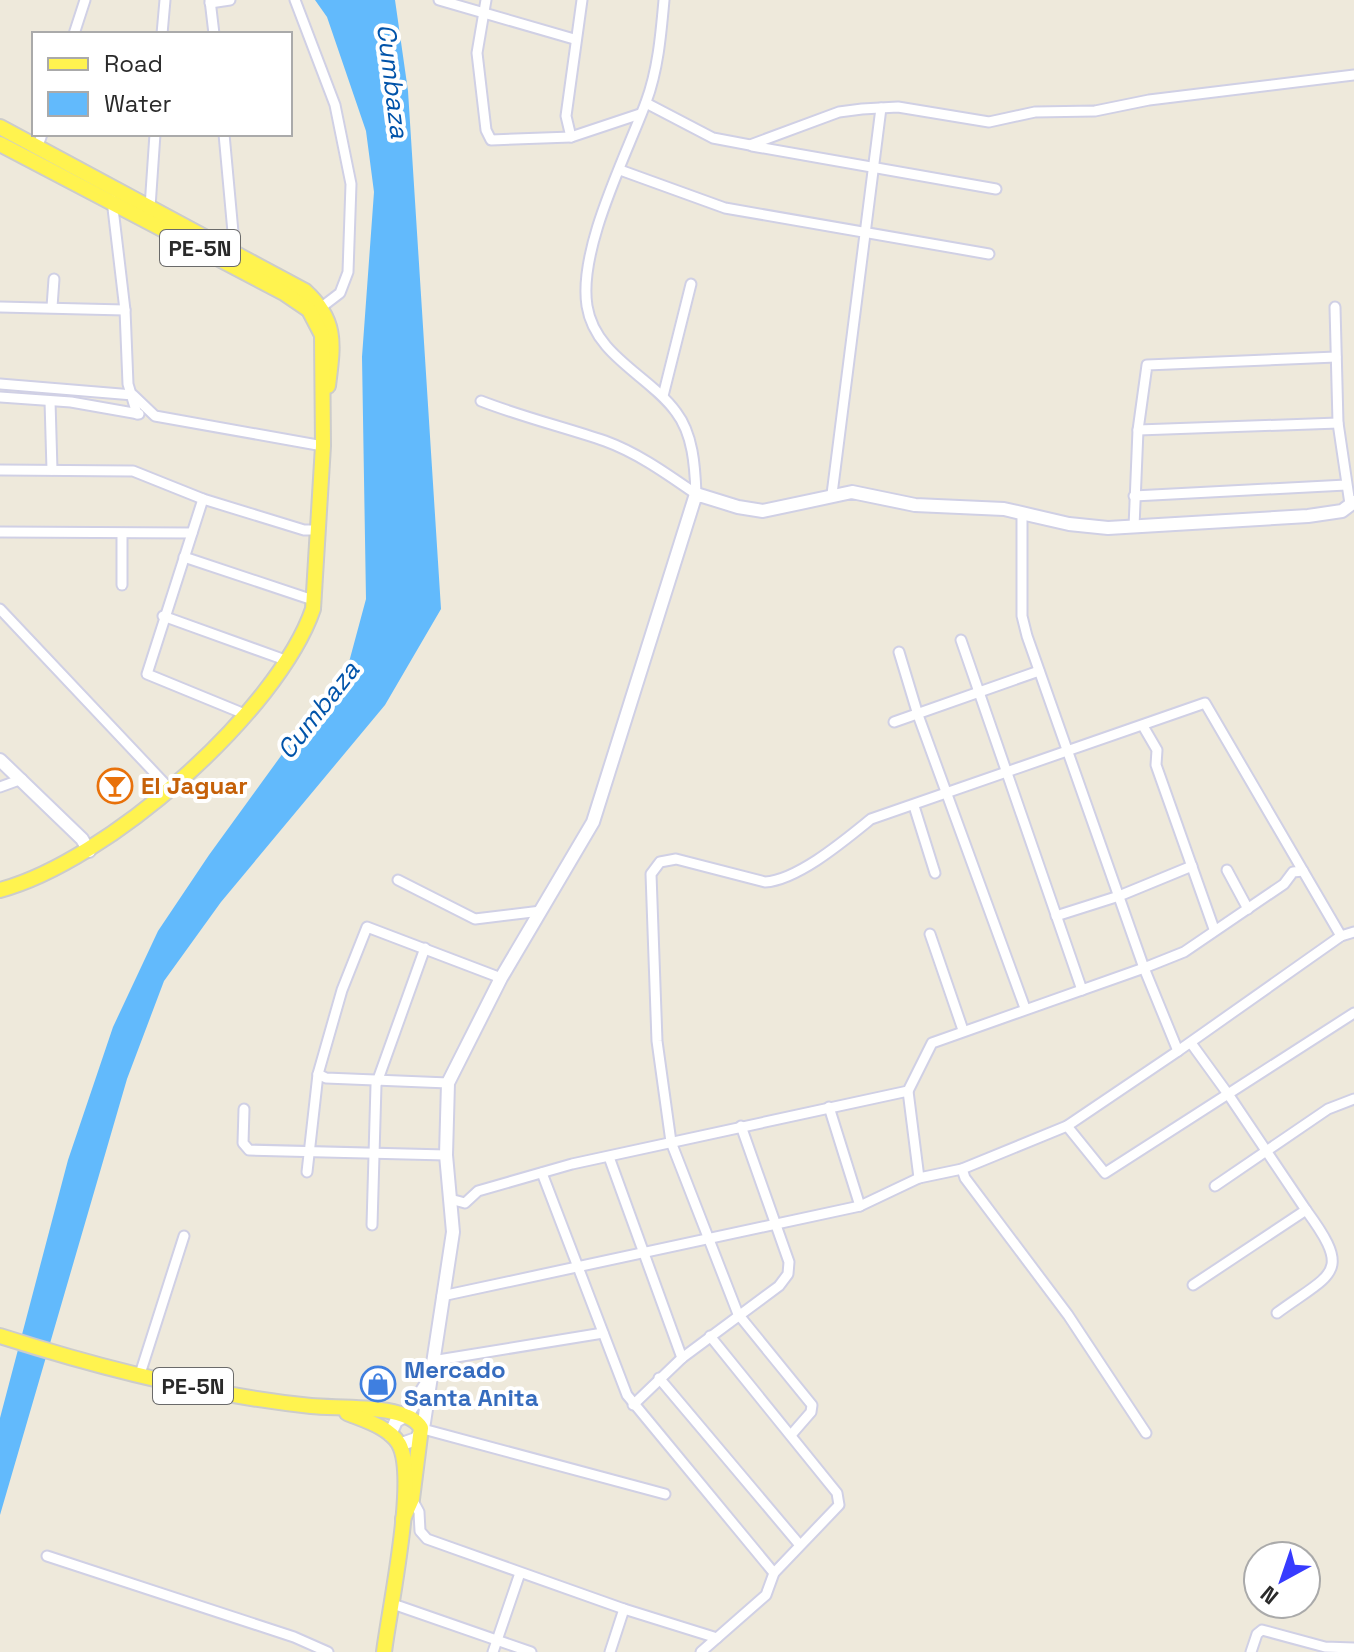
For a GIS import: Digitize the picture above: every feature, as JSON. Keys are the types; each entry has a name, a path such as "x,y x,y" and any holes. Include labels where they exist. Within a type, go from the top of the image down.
{"main road":[{"name":"PE-5N","path":"0,127 40,140 113,195 150,207 298,301 318,323 322,335 323,446 313,600 304,634 288,661 248,715 168,787 89,851 48,874 0,890"},
{"name":"PE-5N","path":"0,144 113,195 305,291 323,306 331,325 328,386 321,407"},
{"name":"PE-5N","path":"0,1336 140,1374 293,1404 407,1415"},
{"name":"PE-5N","path":"338,1409 395,1440"},
{"path":"403,1519 412,1499 422,1432 418,1423 407,1415"},
{"path":"384,1652 403,1519 404,1474 395,1440"}],"street":[{"path":"75,32 85,0"},
{"path":"162,32 165,0"},
{"path":"214,32 210,1 230,0"},
{"path":"295,0 338,114 351,184 348,272 340,293 323,306"},
{"path":"439,0 574,39"},
{"path":"486,0 477,53 488,136 496,142 571,137 640,114"},
{"path":"571,137 566,116 574,39 582,0"},
{"path":"429,1381 407,1415 396,1421 395,1440 409,1444 422,1432 453,1232 446,1155 448,1083 501,978 593,822 696,494 687,434 678,414 663,396 614,355 596,329 587,307 592,252 646,103 661,36 664,0"},
{"path":"750,145 839,112 898,107 989,122 1035,112 1095,111 1149,100 1354,75"},
{"path":"646,103 713,138 996,189"},
{"path":"832,494 868,234 881,108"},
{"path":"150,207 155,136"},
{"path":"224,136 234,258"},
{"path":"620,170 725,208 989,254"},
{"path":"113,195 125,310 128,384 137,414"},
{"path":"52,307 54,279"},
{"path":"663,396 691,284"},
{"path":"0,307 125,310"},
{"path":"1335,307 1338,423 1349,506 1354,520"},
{"path":"1134,527 1144,370 1151,363 1336,357"},
{"path":"0,384 133,395 155,416"},
{"path":"0,397 155,416 323,446"},
{"path":"50,401 52,470"},
{"path":"481,401 544,425 606,442 635,455 696,494 725,504 763,511 852,492 915,505 1004,509 1069,524 1134,527 1349,506"},
{"path":"1138,430 1338,423"},
{"path":"0,470 133,471 203,499 304,530 318,530"},
{"path":"1134,496 1346,485"},
{"path":"203,499 163,616 147,674 248,715"},
{"path":"1022,514 1022,616 1144,968 1178,1051"},
{"path":"0,532 192,533"},
{"path":"122,535 122,585"},
{"path":"184,557 313,600"},
{"path":"0,609 168,787"},
{"path":"163,616 288,661"},
{"path":"961,640 1082,990"},
{"path":"899,652 946,795 1025,1008"},
{"path":"894,722 1039,671"},
{"path":"791,1435 811,1412 812,1405 738,1314 712,1240 671,1142 657,1041 651,874 656,867 668,859 676,859 765,882 778,881 826,852 871,819 1205,703 1341,936"},
{"path":"1143,726 1157,750 1156,765 1214,929"},
{"path":"0,760 22,779 89,851"},
{"path":"0,787 22,779"},
{"path":"914,806 935,873"},
{"path":"1056,916 1119,896 1192,866"},
{"path":"1227,870 1248,909"},
{"path":"919,1178 908,1091 928,1046 963,1030 1184,952 1284,884 1293,872 1303,871"},
{"path":"398,880 475,919 541,911"},
{"path":"307,1172 318,1074 342,990 367,927 501,978"},
{"path":"442,1296 860,1206 919,1178 962,1169 1067,1126 1191,1043 1341,936 1354,932"},
{"path":"930,934 963,1030"},
{"path":"372,1225 376,1085 425,948"},
{"path":"1067,1126 1105,1173 1354,1013"},
{"path":"1191,1043 1330,1244 1335,1263 1329,1275 1277,1313"},
{"path":"318,1074 326,1078 448,1083"},
{"path":"450,1199 465,1203 478,1191 542,1173 908,1091"},
{"path":"1215,1186 1328,1109 1354,1099"},
{"path":"829,1107 860,1206"},
{"path":"244,1109 245,1147 446,1155"},
{"path":"633,1405 682,1358 779,1286 788,1274 789,1262 741,1126"},
{"path":"609,1157 682,1358"},
{"path":"962,1169 965,1178 1068,1315 1146,1433"},
{"path":"542,1173 633,1405 774,1573"},
{"path":"1193,1285 1306,1210"},
{"path":"140,1374 184,1236"},
{"path":"432,1361 603,1333"},
{"path":"701,1652 766,1595 774,1573 799,1544 837,1511 839,1498 710,1336"},
{"path":"659,1378 799,1544"},
{"path":"422,1432 665,1494"},
{"path":"412,1499 419,1512 422,1535 520,1573 717,1638"},
{"path":"47,1556 280,1632 328,1652"},
{"path":"493,1652 520,1573"},
{"path":"390,1603 531,1652"},
{"path":"610,1652 624,1609"},
{"path":"1251,1652 1254,1640 1262,1630 1330,1649 1354,1648"}],"water":[{"name":"Cumbaza","path":"315,0 395,0 408,91 441,609 385,705 221,902 164,981 127,1079 0,1515 0,1418 68,1160 113,1027 158,931 299,731 345,677 366,599 362,357 374,192 366,131 327,17"}],"place":[{"name":"El Jaguar","path":"115,786"},
{"name":"Mercado Santa Anita","path":"378,1384"}]}
